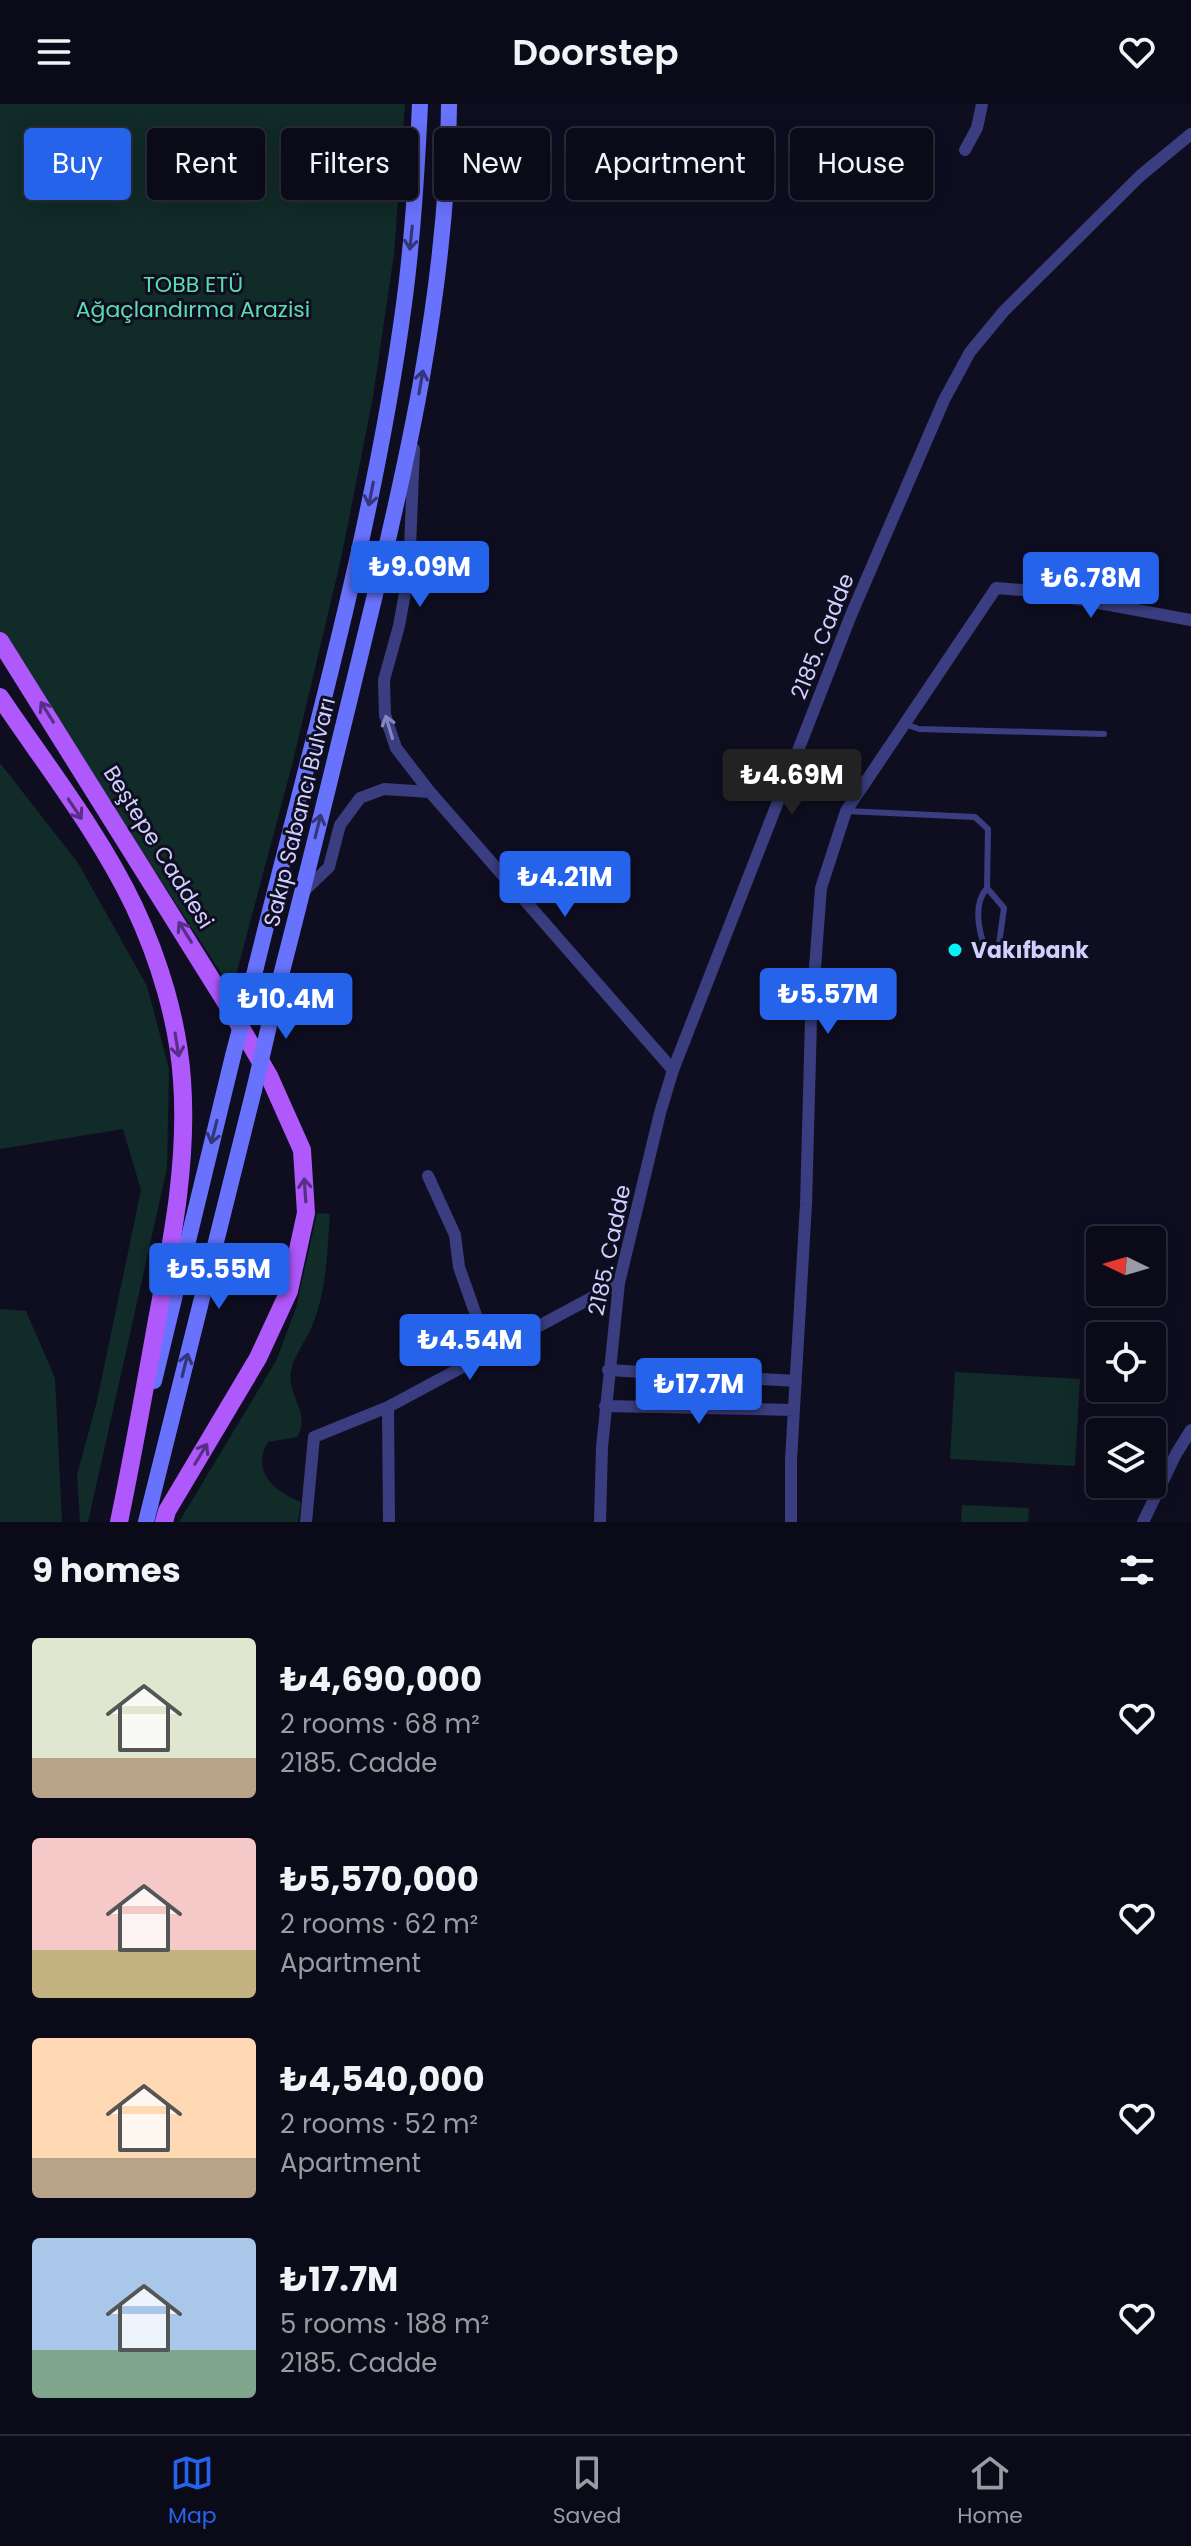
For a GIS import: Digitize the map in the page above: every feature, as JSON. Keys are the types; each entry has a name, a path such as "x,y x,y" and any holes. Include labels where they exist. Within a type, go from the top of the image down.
{"main road":[{"name":"Sakıp Sabancı Bulvarı","path":"120,1522 362,537 404,303 415,199 420,104"},
{"name":"Sakıp Sabancı Bulvarı","path":"146,1522 384,559 414,423 435,299 449,167 449,104"},
{"name":"Beştepe Caddesi","path":"0,641 222,995 269,1076 302,1150 306,1213 289,1291 258,1358 167,1511 164,1522"},
{"path":"0,697 114,867 135,908 166,993 176,1036 182,1080 183,1141 177,1207 120,1522"}],"street":[{"path":"965,150 977,128 982,104"},
{"name":"2185. Cadde","path":"600,1522 605,1406 619,1283 660,1113 673,1070 857,601 944,400 970,352 1004,311 1140,176 1191,134"},
{"path":"414,423 409,571 399,626 384,680 385,715 396,748 430,792 673,1070"},
{"path":"791,1522 811,1020 821,888 846,811 996,588 1034,591 1191,620"},
{"path":"302,892 329,867 340,825 360,798 384,789 430,792"},
{"path":"428,1176 455,1235 459,1267 489,1352"},
{"path":"306,1522 314,1437 388,1407 619,1283"},
{"path":"608,1370 796,1381"},
{"path":"605,1406 794,1410"},
{"path":"388,1407 389,1522"},
{"path":"1143,1522 1191,1430"}],"lane":[{"path":"905,724 919,729 1104,734"},
{"path":"846,811 975,817 988,829 987,888 980,896 978,930 986,951 999,944 1004,908 987,888"}],"green space":[{"name":"TOBB ETÜ Ağaçlandırma Arazisi","path":"0,104 405,104 403,128 281,128 281,200 398,200 394,254 373,397 341,559 292,765 232,990 0,633"},
{"path":"0,763 78,863 147,986 169,1069 167,1168 88,1522 80,1522 77,1475 97,1401 141,1190 123,1129 0,1149"},
{"path":"317,1213 330,1214 323,1285 317,1313 295,1359 290,1380 302,1420 301,1428 297,1437 268,1442 262,1462 274,1486 301,1502 298,1522 179,1522 277,1359 296,1308"},
{"path":"0,1309 26,1311 55,1378 62,1522 0,1522"},
{"path":"955,1372 1080,1379 1075,1466 950,1459"},
{"path":"962,1505 1029,1508 1028,1522 961,1522"}],"place":[{"name":"Vakıfbank","path":"955,950"}]}
